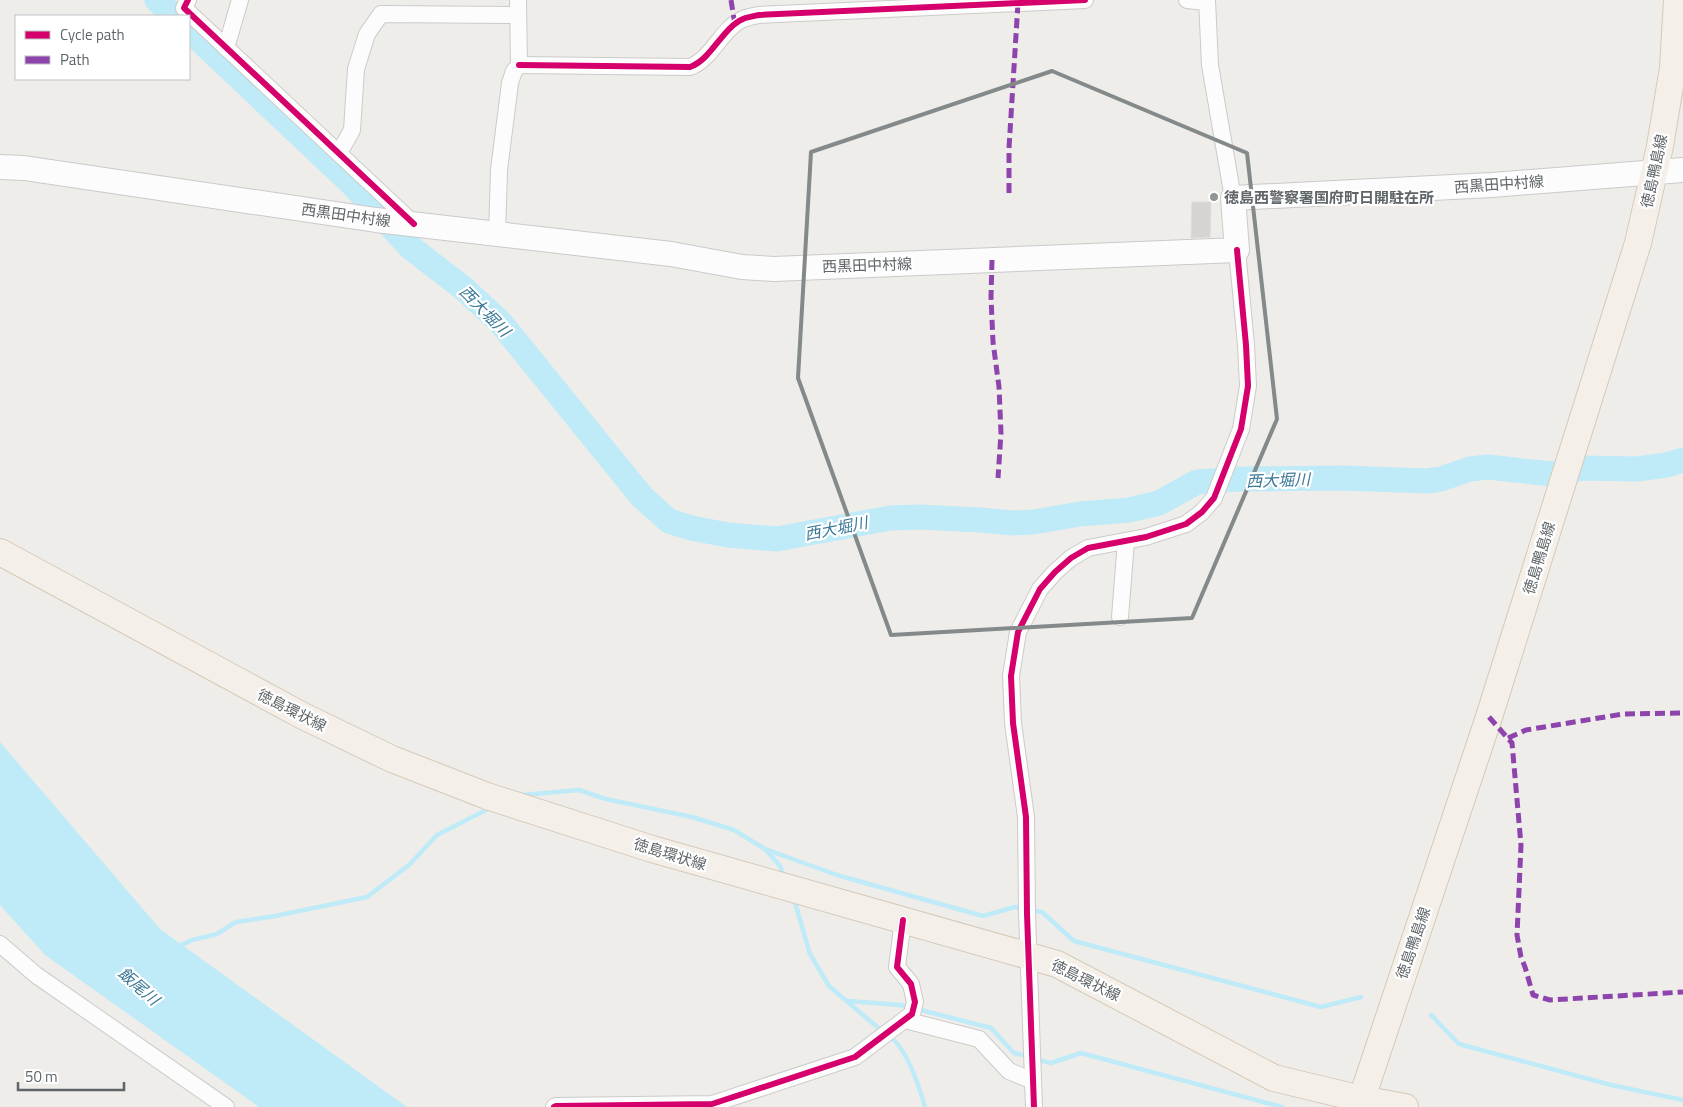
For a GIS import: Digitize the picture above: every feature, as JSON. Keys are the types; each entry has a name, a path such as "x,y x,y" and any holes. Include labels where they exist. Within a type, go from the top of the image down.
{"main road":[{"name":"徳島鴨島線","path":"1360,1103 1489,717 1638,243 1655,172 1673,68 1677,0"},
{"name":"西黒田中村線","path":"0,167 34,170 396,222 671,254 742,267 774,269 1237,250"},
{"name":"西黒田中村線","path":"1233,198 1492,185 1683,170"},
{"path":"1233,198 1237,250"},
{"name":"徳島環状線","path":"0,552 303,716 392,759 487,796 652,850 1057,964 1274,1078 1360,1103 1389,1107"},
{"name":"徳島環状線","path":"1360,1103 1405,1107"}],"street":[{"path":"188,0 184,8 339,153 396,222"},
{"path":"226,48 240,0"},
{"path":"519,65 690,67 698,64 732,27 742,19 759,15 1085,0"},
{"path":"1187,0 1207,1 1210,65 1233,198"},
{"path":"339,153 352,130 356,69 367,34 381,14 518,8 519,65 514,71 510,83 499,170 497,234"},
{"path":"1034,1107 1027,909 1026,817 1013,723 1011,676 1018,632 1040,589 1071,558 1088,548 1146,537 1186,524 1202,512 1214,498 1241,429 1248,386 1237,250"},
{"path":"1120,617 1126,541"},
{"path":"554,1107 712,1104 855,1057 908,1015 912,984 897,967 903,920"},
{"path":"0,944 36,975 226,1107"},
{"path":"908,1015 980,1039 1009,1071 1033,1081"}],"highlighted area":[{"path":"1052,71 1247,153 1277,419 1192,618 891,635 798,378 811,152"}],"water":[{"name":"飯尾川","path":"0,742 160,929 407,1107 259,1107 45,955 0,905"}],"building":[{"path":"1192,202 1211,202 1210,237 1191,238"}],"waterway":[{"name":"西大堀川","path":"157,0 173,15"},
{"name":"西大堀川","path":"190,31 353,185 410,247 463,288 500,322 642,497 669,521 691,528 728,535 777,539 890,518 919,517 1013,523 1034,522 1080,514 1129,510 1159,503 1197,482 1238,479 1343,478 1426,481 1441,479 1470,469 1488,467 1551,474 1583,468 1637,469 1667,465 1683,460"},
{"path":"522,795 579,790 606,799 692,817 734,830 765,849 780,866 784,876"},
{"path":"177,947 192,940 217,934 236,922 367,897 409,865 437,835 490,808"},
{"path":"765,849 837,875 983,916 1015,907 1023,908"},
{"path":"794,899 810,954 829,986 883,1032"},
{"path":"1031,910 1042,912 1074,941 1321,1007 1361,997"},
{"path":"848,1001 910,1007"},
{"path":"917,1009 991,1028 1014,1053 1028,1056"},
{"path":"1431,1015 1459,1044 1611,1085 1683,1100"},
{"path":"889,1036 907,1058 916,1078 925,1107"},
{"path":"1035,1059 1051,1063 1081,1053 1282,1107"}],"marked path":[{"path":"731,0 735,25"},
{"path":"1009,193 1009,148 1018,3"},
{"path":"992,260 993,342 999,387 1001,433 998,478"},
{"path":"1508,738 1526,730 1623,714 1683,713"},
{"path":"1489,717 1512,743 1521,845 1517,935 1521,957 1533,995 1550,1000 1683,992"}],"cycle path":[{"path":"188,0 184,8 414,224"},
{"path":"519,65 690,67 705,57 736,23 745,18 759,15 1085,0"},
{"path":"1034,1107 1027,914 1026,817 1013,723 1011,676 1018,632 1040,589 1071,558 1088,548 1146,537 1186,524 1202,512 1214,498 1241,429 1248,386 1237,250"},
{"path":"554,1107 712,1104 855,1057 912,1014 915,1002 911,984 897,967 903,920"}],"place":[{"name":"徳島西警察署国府町日開駐在所","path":"1214,197"}]}
